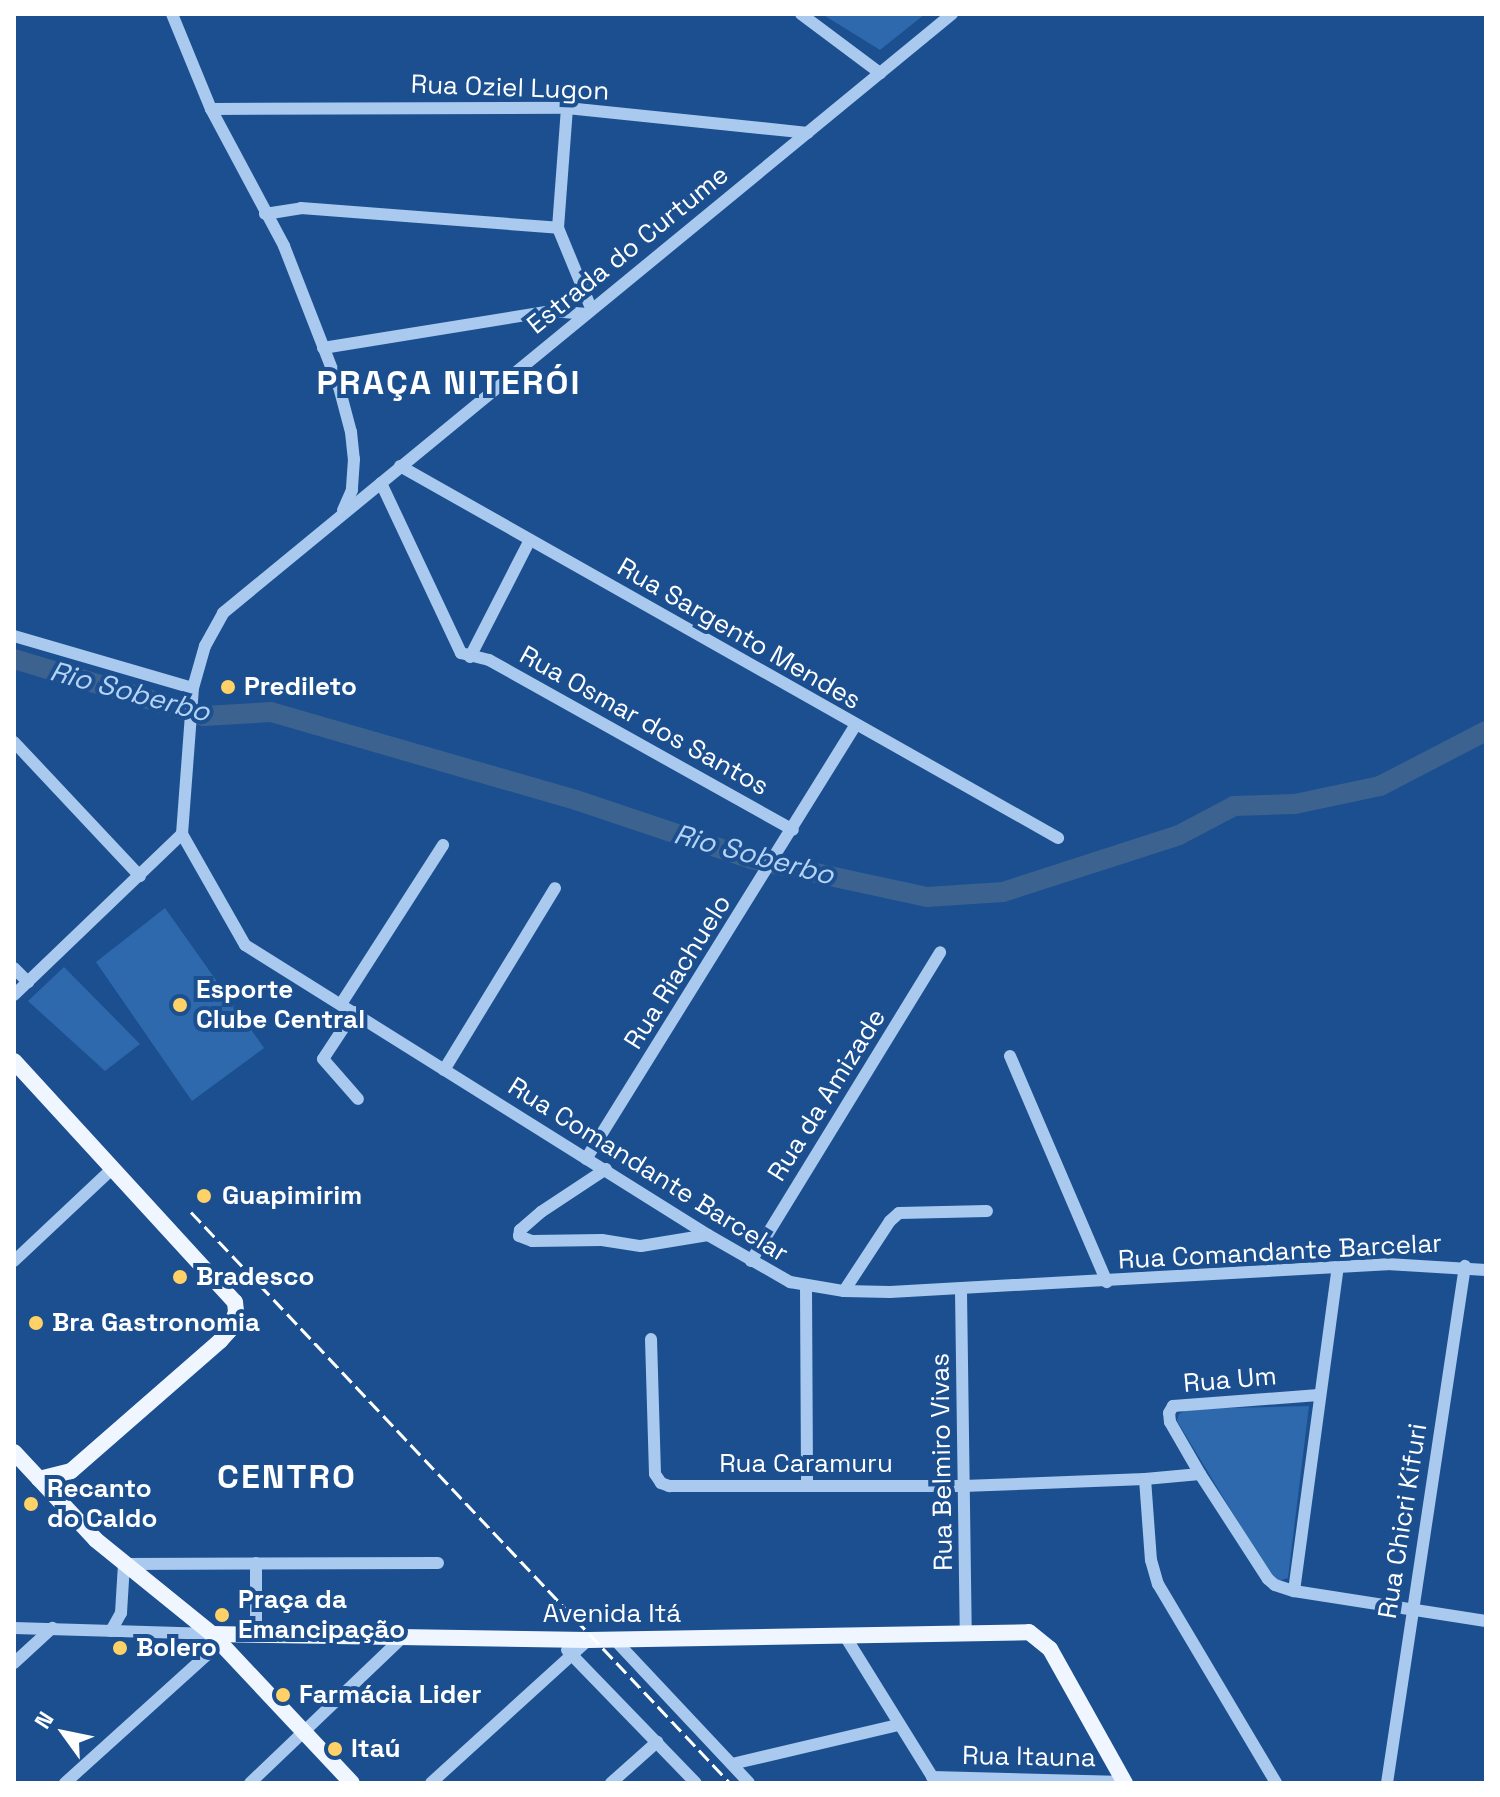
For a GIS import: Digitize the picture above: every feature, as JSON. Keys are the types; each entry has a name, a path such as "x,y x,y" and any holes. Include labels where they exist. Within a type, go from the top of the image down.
{"main road":[{"path":"14,1061 235,1302 234,1322 220,1341 71,1471 58,1500"},
{"path":"14,1452 124,1564 217,1638 352,1783"},
{"path":"39,1479 71,1471"},
{"name":"Avenida Itá","path":"217,1638 256,1633 588,1640 1029,1632 1039,1637 1050,1649 1124,1782"}],"street":[{"path":"14,995 182,834 193,688 205,646 223,613 343,511 359,492 351,432 284,246 211,109 172,14"},
{"path":"801,14 880,73"},
{"name":"Estrada do Curtume","path":"359,492 381,483 952,14"},
{"path":"323,348 552,311 588,311 558,228 567,108"},
{"name":"Rua Oziel Lugon","path":"211,109 567,108 808,133"},
{"path":"265,214 301,208 558,228"},
{"name":"Rua Sargento Mendes","path":"400,466 855,726 1058,838"},
{"path":"381,483 449,634 461,653 470,657 530,540"},
{"path":"14,636 193,688"},
{"name":"Rua Osmar dos Santos","path":"470,657 489,660 793,830"},
{"name":"Rua Riachuelo","path":"586,1159 855,726"},
{"path":"14,742 140,876"},
{"name":"Rua Comandante Barcelar","path":"182,834 245,945 708,1235 774,1275 806,1287 844,1291 961,1291 1338,1267 1465,1266 1486,1270"},
{"path":"341,1004 443,845"},
{"path":"444,1070 555,888"},
{"name":"Rua da Amizade","path":"751,1261 940,952"},
{"path":"14,968 28,982"},
{"path":"354,1012 323,1059 358,1099"},
{"path":"1010,1056 1107,1282"},
{"path":"14,1261 113,1168"},
{"path":"606,1169 541,1212 520,1230 519,1236 532,1241 602,1240 641,1246 708,1235"},
{"path":"844,1291 890,1221 899,1213 987,1211"},
{"name":"Rua Chicri Kifuri","path":"1387,1783 1465,1266"},
{"path":"1294,1591 1338,1267"},
{"path":"806,1287 807,1484"},
{"name":"Rua Belmiro Vivas","path":"961,1291 966,1632"},
{"name":"Rua Caramuru","path":"651,1339 655,1474 661,1483 686,1487 807,1484 963,1486 1200,1474"},
{"name":"Rua Um","path":"1200,1474 1170,1422 1169,1413 1173,1406 1319,1395"},
{"path":"1200,1474 1275,1585 1294,1591 1486,1621"},
{"path":"1145,1479 1151,1560 1158,1584 1276,1783"},
{"path":"256,1563 256,1633"},
{"path":"111,1631 121,1613 124,1564 438,1563"},
{"path":"121,1613 133,1632"},
{"name":"Avenida Itá","path":"14,1628 189,1633 217,1638"},
{"path":"14,1663 52,1628"},
{"path":"189,1633 202,1644 198,1660"},
{"path":"250,1783 404,1636"},
{"path":"845,1636 934,1780"},
{"path":"65,1783 198,1660 217,1638"},
{"path":"556,1639 696,1783"},
{"path":"614,1639 749,1783"},
{"path":"431,1783 588,1640"},
{"path":"732,1764 898,1725"},
{"path":"611,1783 657,1742"},
{"name":"Rua Itauna","path":"934,1780 1124,1782"}],"shaded area":[{"path":"822,14 925,14 880,50"},
{"name":"Esporte Clube Central","path":"165,908 264,1048 192,1101 96,962"},
{"path":"64,967 140,1044 105,1071 28,1001"},
{"path":"1309,1406 1288,1578 1279,1581 1269,1573 1177,1421 1179,1414 1188,1409"}],"waterway":[{"name":"Rio Soberbo","path":"14,659 204,716 271,712 576,800 751,859 927,897 1003,892 1179,835 1234,806 1295,804 1380,786 1486,731"}],"railway":[{"path":"191,1212 730,1783"}],"place":[{"name":"Predileto","path":"228,687"},
{"name":"Esporte Clube Central","path":"180,1005"},
{"name":"Guapimirim","path":"204,1196"},
{"name":"Bradesco","path":"180,1277"},
{"name":"Bra Gastronomia","path":"36,1323"},
{"name":"Recanto do Caldo","path":"31,1504"},
{"name":"Praça da Emancipação","path":"222,1615"},
{"name":"Bolero","path":"120,1648"},
{"name":"Farmácia Lider","path":"283,1695"},
{"name":"Itaú","path":"335,1749"}],"district":[{"name":"PRAÇA NITERÓI","path":"449,383"},
{"name":"CENTRO","path":"287,1477"}]}
